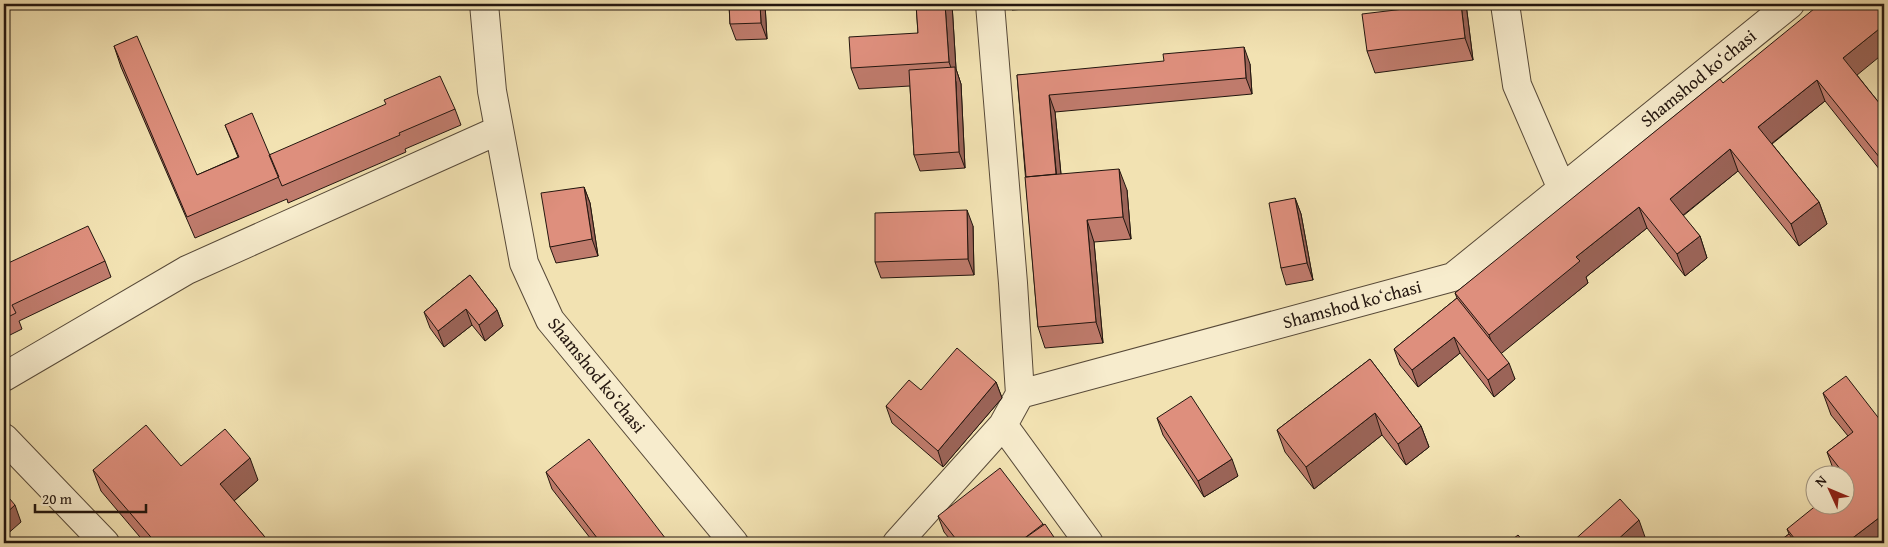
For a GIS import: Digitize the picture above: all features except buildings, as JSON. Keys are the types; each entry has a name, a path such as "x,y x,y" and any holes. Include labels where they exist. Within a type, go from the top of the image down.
{"street":[{"name":"Shamshod koʻchasi","path":"484,4 492,90 524,263 550,320 734,543"},
{"path":"897,543 1003,425 1020,394 1013,273 990,4"},
{"path":"1504,4 1517,85 1562,189"},
{"name":"Shamshod koʻchasi","path":"1020,394 1453,277 1790,4"},
{"path":"4,377 187,270 499,130"},
{"path":"1003,425 1090,543"},
{"path":"4,438 105,543"}]}
